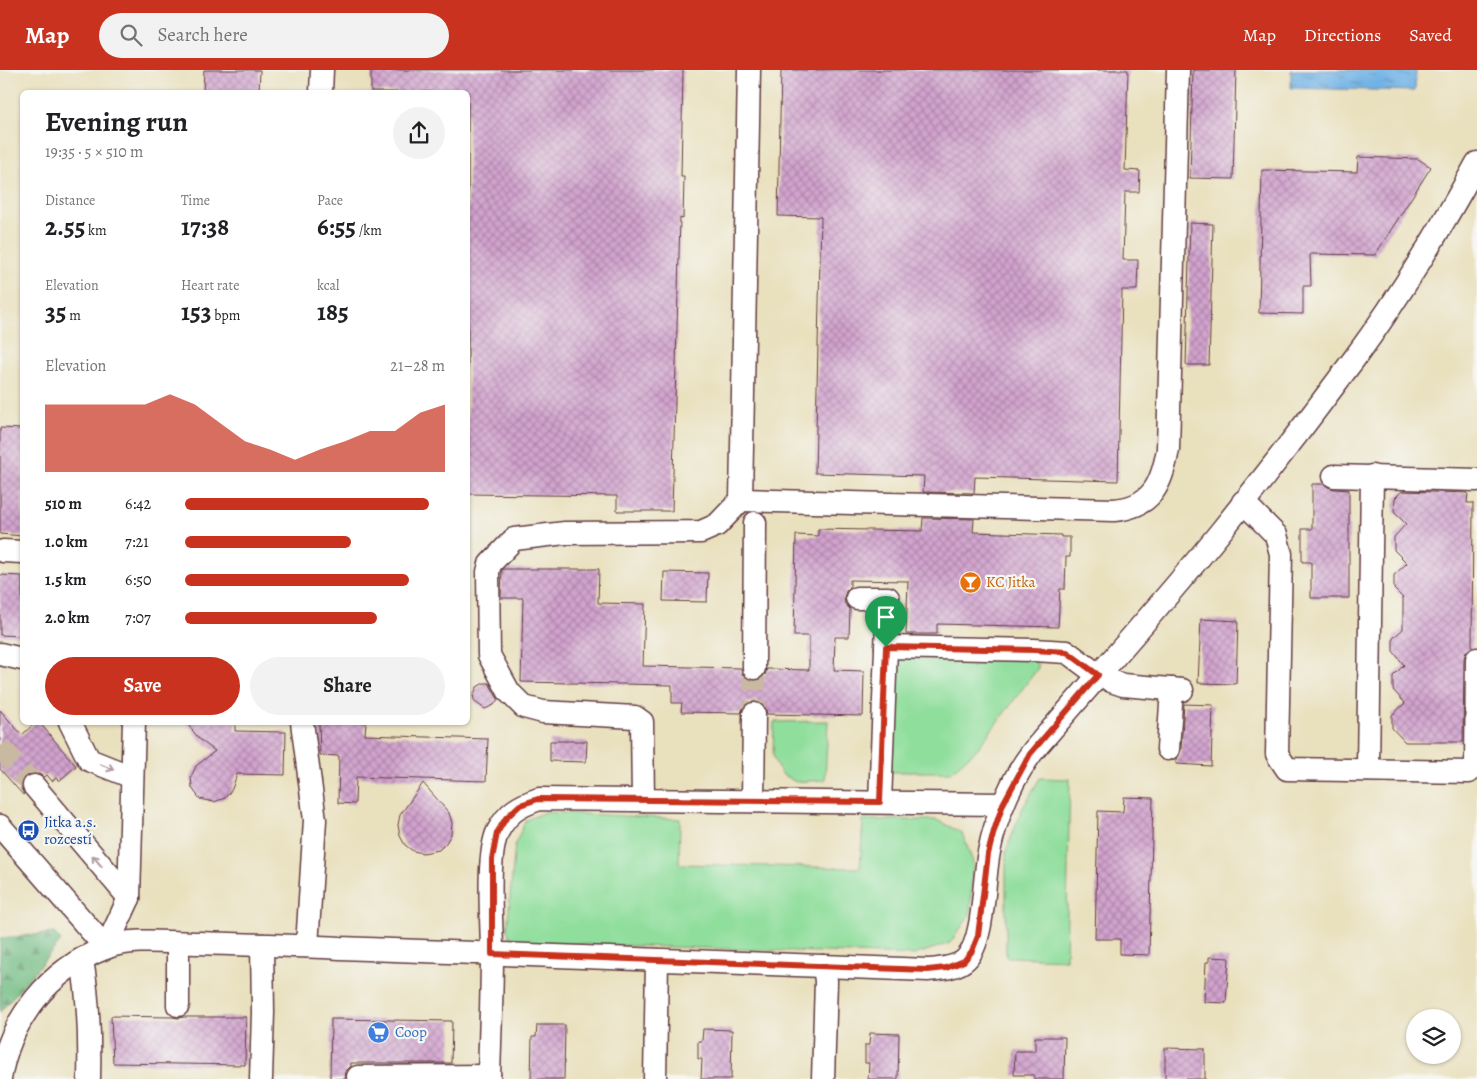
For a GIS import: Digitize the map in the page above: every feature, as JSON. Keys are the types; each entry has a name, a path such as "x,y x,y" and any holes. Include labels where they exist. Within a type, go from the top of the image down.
{"street":[{"path":"321,90 322,70"},
{"path":"643,800 642,722 635,717 542,712 524,707 509,692 489,655 488,572 490,564 514,539 564,533 700,532 717,525 741,500 749,70"},
{"path":"741,500 1114,510 1135,506 1147,498 1159,483 1168,449 1178,70"},
{"path":"0,1079 3,1062 20,1019 38,994 70,966 106,948 135,942 307,946 657,960 825,974 928,970 946,968 964,961 972,951 978,936 988,854 994,831 1003,804 1030,754 1222,530 1355,357 1396,297 1477,163"},
{"path":"1334,476 1477,480"},
{"path":"1368,770 1372,476"},
{"path":"1243,502 1276,534 1281,554 1278,754 1287,769 1469,772 1476,765 1477,659"},
{"path":"754,668 755,524"},
{"path":"857,598 888,598 880,802"},
{"path":"886,647 1067,652 1111,681 1122,685 1177,689 1168,750"},
{"path":"0,654 20,659"},
{"path":"753,801 754,714"},
{"path":"72,725 89,760 132,778"},
{"path":"106,948 129,898 134,725"},
{"path":"302,725 315,820 307,946"},
{"path":"34,786 129,898"},
{"path":"358,1077 489,1078 492,859 497,833 506,818 520,805 538,799 1003,804"},
{"path":"0,826 106,948"},
{"path":"178,943 178,1005"},
{"path":"261,1079 262,945"},
{"path":"82,960 88,1009 89,1079"},
{"path":"655,1079 657,960"},
{"path":"823,1079 825,974"}],"green space":[{"path":"898,656 1033,660 1038,664 1038,668 978,748 951,772 893,772 888,768 893,662"},
{"path":"828,721 825,780 796,782 783,775 777,767 773,755 774,722"},
{"path":"1040,778 1070,779 1066,959 1006,957 1006,851 1021,811"},
{"path":"545,812 680,819 679,864 860,868 863,820 937,820 962,833 973,862 970,915 950,943 914,955 518,942 510,937 507,930 515,844 526,820"},
{"path":"54,933 61,941 0,1012 0,938"}],"water":[{"path":"1291,70 1416,70 1415,91 1291,88"}],"building":[{"path":"204,70 260,70 259,90 203,90"},
{"path":"371,70 683,70 681,177 684,177 683,219 680,218 672,511 617,511 617,496 470,494 470,90 371,90"},
{"path":"781,70 1128,70 1125,170 1140,171 1139,192 1125,192 1123,260 1138,260 1137,290 1122,290 1118,481 975,477 974,493 923,492 924,476 815,473 821,217 778,216"},
{"path":"1193,70 1236,70 1233,179 1190,178"},
{"path":"1358,157 1418,159 1431,167 1375,255 1310,254 1311,286 1303,286 1303,314 1259,313 1262,170 1357,172"},
{"path":"1190,223 1213,224 1209,365 1186,365"},
{"path":"0,428 20,429 20,536 0,534"},
{"path":"1312,484 1324,484 1334,489 1349,490 1349,598 1311,598 1311,562 1302,562 1302,529 1312,529"},
{"path":"1402,491 1468,493 1467,503 1473,503 1472,647 1466,652 1464,659 1463,742 1405,742 1392,728 1392,715 1405,703 1393,690 1393,676 1404,665 1393,651 1393,638 1403,629 1403,598 1394,589 1394,575 1407,563 1394,550 1394,537 1406,524 1394,512 1395,498"},
{"path":"923,518 974,519 973,532 1061,535 1061,537 1070,537 1070,557 1066,557 1065,589 1060,589 1058,627 937,624 937,634 906,634 908,581 850,580 850,587 846,591 844,598 845,604 850,609 849,637 835,637 834,670 864,671 863,716 767,714 765,707 755,701 747,703 741,713 681,712 682,703 672,703 672,685 521,682 523,598 501,598 502,570 504,569 599,569 598,603 645,604 643,666 741,668 742,674 747,679 754,681 761,679 767,669 809,670 809,636 794,636 796,535 818,536 818,529 922,531"},
{"path":"664,572 708,573 707,602 663,601"},
{"path":"0,575 20,576 20,636 0,635"},
{"path":"1201,619 1238,621 1236,684 1198,683"},
{"path":"484,683 489,683 498,699 494,705 485,709 475,702 473,696 477,687"},
{"path":"1184,704 1213,705 1211,766 1176,764 1176,759 1181,750"},
{"path":"0,710 22,735 33,725 42,725 76,766 59,781 56,778 52,781 47,775 44,777 32,773 26,776 22,782 21,789 23,795 0,769"},
{"path":"188,725 235,725 235,731 286,732 285,775 237,774 232,789 225,798 214,802 200,799 192,788 191,777 196,766 215,751 199,739"},
{"path":"319,725 366,725 365,735 488,739 486,781 356,777 355,804 338,803 339,756 320,755"},
{"path":"550,741 587,741 586,762 550,761"},
{"path":"423,783 449,813 452,823 451,834 446,843 439,850 423,853 413,851 405,845 400,836 398,825 400,815"},
{"path":"1124,797 1153,798 1149,955 1120,954 1120,939 1095,939 1098,811 1123,812"},
{"path":"1209,957 1229,958 1226,1003 1204,1002 1206,962 1209,962"},
{"path":"111,1016 178,1018 246,1017 245,1065 113,1063"},
{"path":"331,1019 452,1021 451,1063 351,1063 351,1066 346,1071 345,1079 330,1079"},
{"path":"537,1025 565,1025 564,1079 531,1079 532,1037 536,1037"},
{"path":"703,1029 732,1030 731,1079 701,1079 702,1059 698,1059 698,1041 702,1041"},
{"path":"870,1033 899,1034 898,1079 868,1079 869,1063 865,1063 865,1045 869,1045"},
{"path":"1035,1037 1065,1037 1064,1079 1034,1079 1034,1075 1014,1075 1015,1051 1035,1051"},
{"path":"1165,1048 1205,1049 1205,1079 1165,1079"}],"tunnel":[{"path":"754,668 754,714"},
{"path":"0,747 34,786"}],"place":[{"name":"KC Jitka","path":"970,582"},
{"name":"Jitka a.s. rozcestí","path":"28,831"},
{"name":"Coop","path":"379,1032"}],"route":[{"path":"886,647 1067,652 1098,675 1030,754 1003,804 988,854 978,936 972,951 964,961 946,968 928,970 492,954 492,859 497,833 506,818 520,805 538,799 880,802 886,647"}]}
